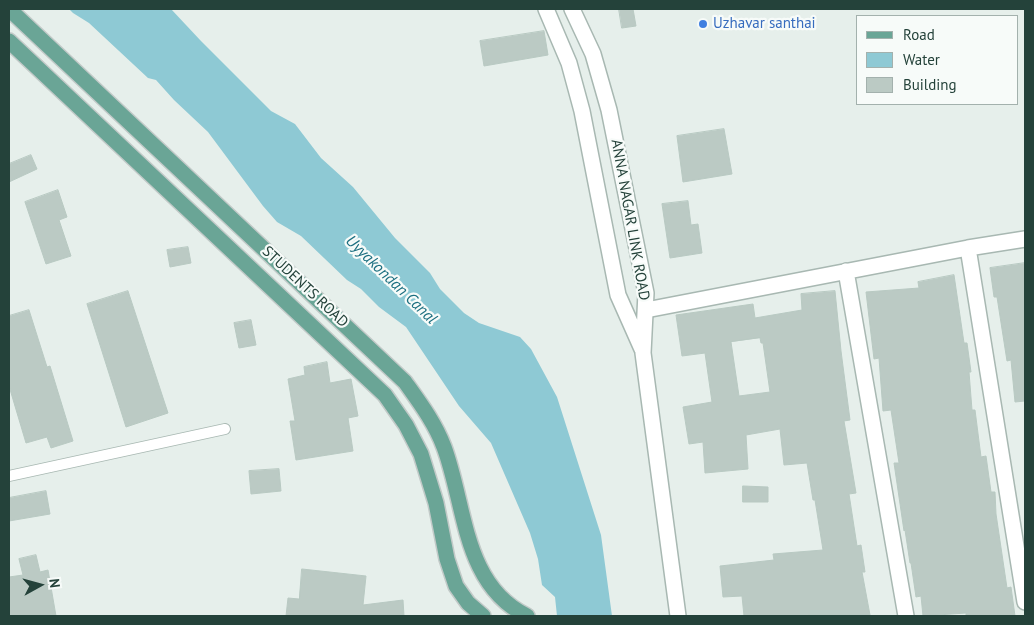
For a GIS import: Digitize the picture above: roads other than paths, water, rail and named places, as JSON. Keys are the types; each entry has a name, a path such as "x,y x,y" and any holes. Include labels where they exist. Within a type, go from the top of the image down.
{"main road":[{"name":"STUDENTS ROAD","path":"9,9 405,382 429,414 444,446 459,495 472,552 482,573 498,595 525,615"},
{"path":"9,41 385,395 406,425 421,454 436,503 447,559 456,586 468,603 483,616"}],"street":[{"path":"546,9 569,63 582,111 618,296 644,352"},
{"name":"ANNA NAGAR LINK ROAD","path":"572,9 593,54 609,110 646,293 644,352 678,616"},
{"path":"646,310 968,248 1025,239"},
{"path":"968,248 1025,602"},
{"path":"846,271 906,616"}],"lane":[{"path":"9,476 225,429"}],"water":[{"name":"Uyyakondan Canal","path":"69,9 171,9 271,111 295,124 321,158 353,187 395,238 430,273 440,289 464,313 479,323 520,337 531,349 557,397 601,535 612,616 557,616 555,597 542,585 538,559 530,533 491,443 459,406 406,327 379,307 361,289 347,280 301,236 277,222 208,132 156,80 148,78 89,23"}],"place":[{"name":"Uzhavar santhai","path":"703,24"}]}
